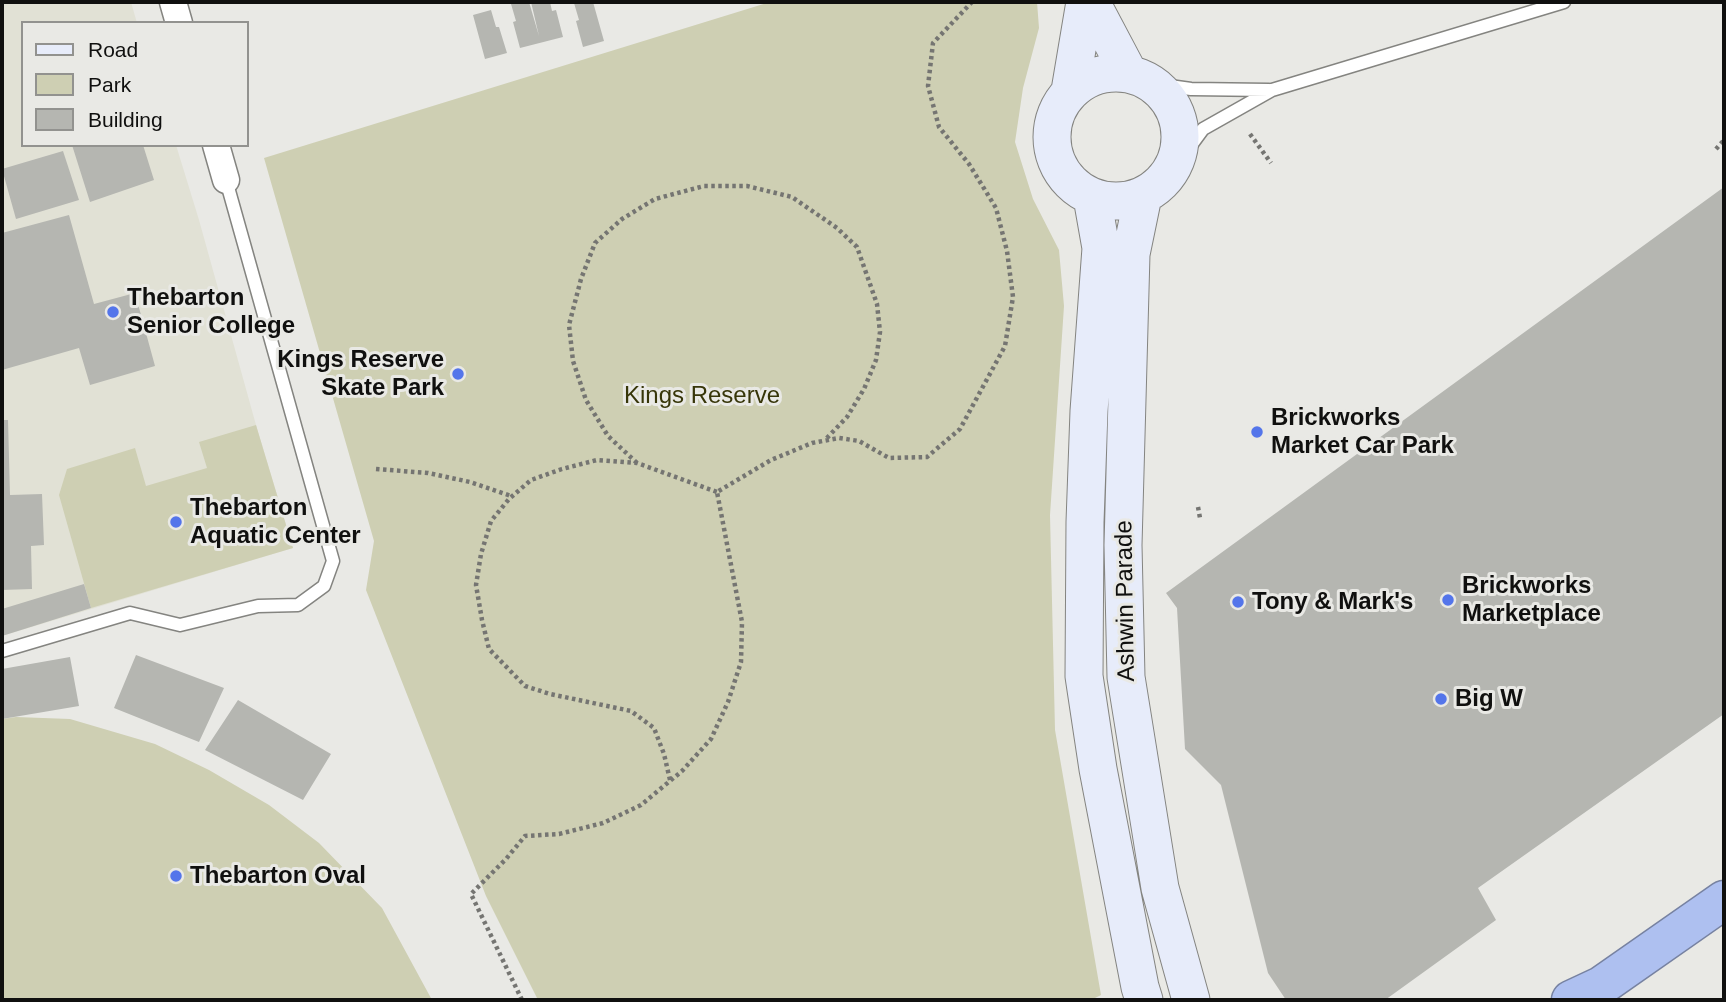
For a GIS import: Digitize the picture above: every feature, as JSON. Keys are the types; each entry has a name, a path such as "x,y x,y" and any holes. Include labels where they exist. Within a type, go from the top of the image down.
{"highway":[{"path":"1571,1000 1601,986 1724,900"}],"street":[{"path":"173,2 178,21"},
{"path":"1085,2 1070,90 1056,112 1051,137 1056,162 1070,183 1092,197 1117,202 1143,196 1172,171 1181,140 1175,109 1142,78 1091,2"},
{"path":"1070,90 1097,74 1142,78"},
{"path":"217,147 226,180"},
{"name":"Ashwin Parade","path":"1143,196 1131,254 1123,554 1126,677 1160,888 1191,1000"},
{"name":"Ashwin Parade","path":"1092,197 1101,248 1085,508 1084,676 1098,769 1144,1000"}],"lane":[{"path":"1172,171 1203,129 1272,90 1564,2"},
{"path":"1142,78 1191,89 1272,90"},
{"path":"2,652 130,613 180,625 258,606 298,605 324,586 333,561 226,180"}],"path":[{"path":"717,492 771,460 825,440 839,438 859,441 889,458 927,457 960,429 1005,346 1013,297 1007,251 996,208 969,164 939,127 928,86 933,43 972,2"},
{"path":"1250,134 1271,163"},
{"path":"1716,149 1723,144"},
{"path":"637,463 608,436 586,400 573,361 569,325 580,279 595,243 622,219 655,199 704,186 747,186 792,197 837,228 857,247 877,304 880,332 876,360 864,389 847,417 825,440"},
{"path":"670,780 654,728 631,711 550,694 525,685 489,649 476,585 481,554 491,520 512,497 531,480 562,469 597,460 637,463 717,492"},
{"path":"376,469 428,473 470,482 512,497"},
{"path":"522,1000 471,894 525,836 559,834 603,823 641,805 682,771 711,739 728,702 741,663 742,622 717,492"},
{"path":"1198,507 1200,518"}],"shaded area":[{"name":"Thebarton Senior College","path":"2,2 131,2 136,21 21,21 21,147 177,147 293,548 2,636"}],"green space":[{"name":"Kings Reserve","path":"770,2 1037,2 1039,28 1023,88 1015,142 1033,199 1059,250 1064,306 1050,515 1055,730 1101,995 1091,1000 538,1000 486,896 366,590 374,541 264,158"},
{"name":"Thebarton Aquatic Center","path":"256,425 293,548 91,608 59,495 67,469 135,448 146,486 207,468 199,442"},
{"name":"Thebarton Oval","path":"2,719 70,719 155,744 209,770 269,805 319,843 382,908 432,1000 2,1000"}],"building":[{"path":"529,2 539,36 531,2 550,2 552,11 556,10 563,37 520,48 511,4"},
{"path":"593,2 604,41 583,47 576,21 579,20 574,3"},
{"path":"491,10 507,53 485,59 473,15"},
{"path":"73,147 144,147 154,180 90,202"},
{"path":"63,151 79,200 16,219 2,169"},
{"name":"Brickworks Marketplace","path":"1724,187 1724,714 1478,888 1496,920 1385,1000 1286,1000 1268,973 1221,785 1185,749 1177,608 1166,593"},
{"path":"69,215 94,304 135,293 155,366 90,385 79,348 2,370 2,233"},
{"path":"2,420 8,420 10,495 42,494 44,545 31,546 32,589 2,590"},
{"path":"84,584 91,608 2,636 2,609"},
{"path":"136,655 224,688 199,742 114,708"},
{"path":"70,657 79,706 2,719 2,669"},
{"path":"238,700 331,754 303,800 205,750"}],"place":[{"name":"Thebarton Senior College","path":"113,312"},
{"name":"Kings Reserve Skate Park","path":"458,374"},
{"name":"Brickworks Market Car Park","path":"1257,432"},
{"name":"Thebarton Aquatic Center","path":"176,522"},
{"name":"Brickworks Marketplace","path":"1448,600"},
{"name":"Tony & Mark's","path":"1238,602"},
{"name":"Big W","path":"1441,699"},
{"name":"Thebarton Oval","path":"176,876"}]}
